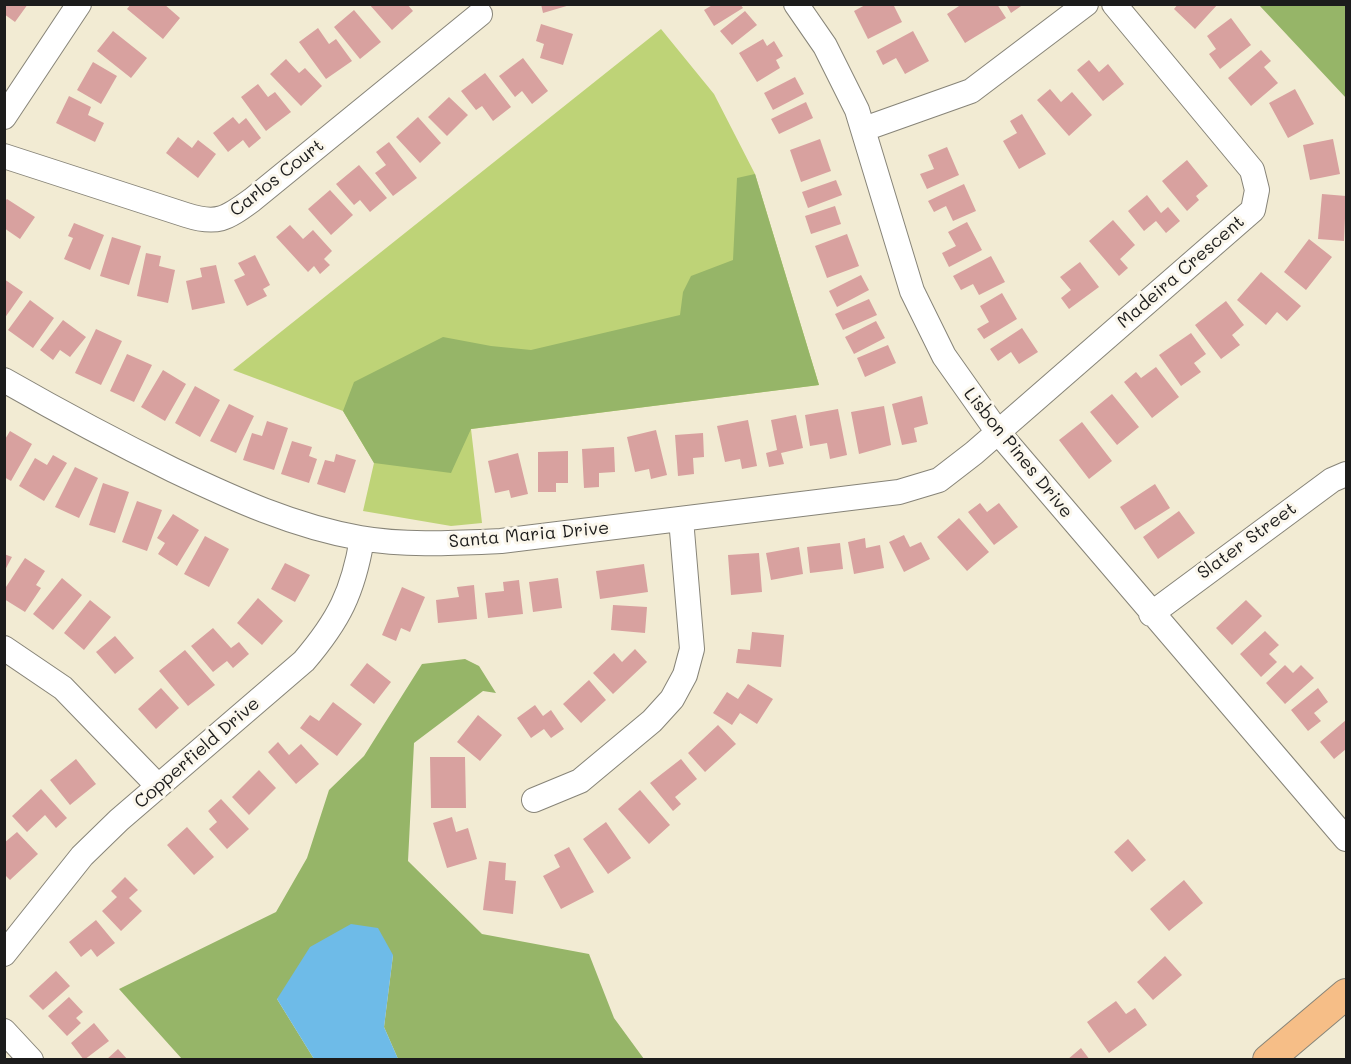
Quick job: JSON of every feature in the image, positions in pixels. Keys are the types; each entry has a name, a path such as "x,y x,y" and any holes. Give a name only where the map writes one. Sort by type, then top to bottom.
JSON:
{"main road":[{"path":"1268,1059 1347,994"}],"street":[{"path":"4,117 79,4"},
{"name":"Lisbon Pines Drive","path":"796,4 842,77 864,129 891,227 912,291 944,356 997,431 1151,614 1347,839"},
{"path":"864,129 971,91 1086,4"},
{"name":"Madeira Crescent","path":"997,431 1253,210 1257,190 1252,170 1114,4"},
{"name":"Carlos Court","path":"4,156 186,215 214,221 226,218 252,200 480,14"},
{"name":"Santa Maria Drive","path":"4,380 92,430 237,501 301,525 362,539 459,543 899,492 939,480 974,453 997,431"},
{"name":"Slater Street","path":"1151,614 1323,486 1347,474"},
{"path":"534,800 580,781 652,721 672,699 685,675 692,649 681,519"},
{"name":"Copperfield Drive","path":"4,954 82,856 304,661 329,632 347,599 362,539"},
{"path":"4,648 63,688 159,786"},
{"path":"4,1031 31,1059"}],"green space":[{"path":"1334,4 1346,6 1346,98 1259,5"},
{"path":"661,29 714,94 755,174 819,385 471,429 482,523 451,526 363,511 374,463 343,411 233,370"},
{"path":"755,174 819,385 471,429 451,473 374,463 343,411 354,382 443,337 491,346 531,350 680,315 683,292 691,276 733,260 737,178"},
{"path":"465,659 479,666 496,693 483,691 414,743 408,861 482,934 589,954 614,1018 644,1059 398,1059 384,1027 393,955 277,999 314,1059 182,1059 119,989 276,912 307,858 329,790 364,756 422,664"}],"water":[{"path":"351,924 378,928 393,955 384,1027 398,1059 314,1059 277,999 310,947"}],"building":[{"path":"4,4 28,4 15,22 4,14"},
{"path":"131,4 164,4 180,18 163,39 127,9"},
{"path":"369,4 407,4 413,11 392,30"},
{"path":"541,4 570,4 570,5 543,13"},
{"path":"714,4 740,4 743,8 714,26 704,10"},
{"path":"867,4 893,4 902,22 868,39 854,11"},
{"path":"962,4 997,4 1006,18 965,43 947,14"},
{"path":"1006,4 1024,4 1011,13"},
{"path":"1178,4 1218,4 1195,29 1174,9"},
{"path":"354,10 381,42 360,59 334,27"},
{"path":"745,11 757,25 732,45 720,31"},
{"path":"1231,18 1251,45 1220,69 1209,54 1216,49 1207,36"},
{"path":"541,24 573,34 563,65 540,58 544,44 536,41"},
{"path":"318,28 329,44 336,39 352,61 326,79 299,42"},
{"path":"113,31 147,58 131,78 97,51"},
{"path":"913,31 929,61 905,74 896,58 883,65 876,51"},
{"path":"763,39 767,46 774,41 783,56 776,60 780,68 757,82 739,53"},
{"path":"1261,50 1271,61 1264,67 1278,83 1251,106 1228,78"},
{"path":"523,58 548,91 532,104 522,91 515,97 499,76"},
{"path":"286,59 299,73 305,68 322,86 301,106 270,74"},
{"path":"1089,60 1099,72 1108,64 1124,84 1103,101 1077,70"},
{"path":"93,62 117,76 101,104 77,90"},
{"path":"485,73 511,107 493,121 482,106 476,110 461,91"},
{"path":"795,77 804,94 773,110 764,93"},
{"path":"258,84 268,97 275,92 291,112 266,131 241,97"},
{"path":"1050,89 1061,102 1072,92 1092,115 1069,136 1037,100"},
{"path":"1295,89 1314,124 1288,138 1269,103"},
{"path":"69,96 91,107 88,115 104,123 95,142 56,123"},
{"path":"449,97 468,115 447,136 428,117"},
{"path":"806,102 813,118 779,134 771,119"},
{"path":"1022,114 1046,154 1019,169 1003,141 1017,133 1010,121"},
{"path":"233,117 239,124 246,118 261,138 249,148 243,140 228,152 213,133"},
{"path":"418,117 441,143 420,163 396,137"},
{"path":"178,137 192,148 198,140 216,154 198,178 166,153"},
{"path":"820,139 831,171 801,182 790,150"},
{"path":"1333,139 1340,174 1310,180 1303,145"},
{"path":"389,142 417,178 393,196 375,173 386,165 376,152"},
{"path":"947,147 959,175 927,189 920,174 934,169 928,155"},
{"path":"1187,160 1208,186 1196,196 1199,200 1187,211 1162,181"},
{"path":"359,165 387,198 370,212 360,200 354,205 336,184"},
{"path":"836,180 842,195 808,208 802,192"},
{"path":"964,184 976,211 953,221 946,206 934,212 928,201"},
{"path":"330,190 353,215 331,235 308,209"},
{"path":"1322,194 1346,196 1344,241 1318,239"},
{"path":"1147,195 1161,213 1168,207 1180,221 1166,233 1156,221 1144,231 1128,211"},
{"path":"7,199 35,217 20,239 4,228 4,202"},
{"path":"835,206 841,224 811,234 805,216"},
{"path":"1113,220 1135,245 1120,259 1128,268 1119,276 1089,241"},
{"path":"967,222 982,250 949,267 942,253 956,246 948,232"},
{"path":"74,223 104,235 90,270 64,259 73,238 68,236"},
{"path":"290,225 303,239 313,230 332,251 324,259 330,265 320,274 314,266 308,272 276,237"},
{"path":"847,234 859,266 827,278 815,246"},
{"path":"112,237 141,246 129,285 100,276"},
{"path":"1309,239 1332,257 1306,290 1284,272"},
{"path":"146,253 161,256 159,266 175,270 168,303 137,296"},
{"path":"255,255 270,285 263,289 267,296 247,306 234,280 245,275 238,263"},
{"path":"991,256 1005,282 979,295 973,284 961,290 953,276"},
{"path":"1080,262 1099,287 1069,309 1061,298 1071,290 1060,277"},
{"path":"216,265 225,303 192,310 186,281 202,277 200,268"},
{"path":"1261,272 1301,306 1287,321 1277,312 1266,325 1237,300"},
{"path":"861,275 869,290 837,307 829,291"},
{"path":"4,279 23,292 4,319"},
{"path":"1002,293 1017,319 984,339 977,329 989,322 980,306"},
{"path":"869,299 877,315 843,330 835,314"},
{"path":"30,300 54,318 33,348 8,330"},
{"path":"1226,301 1244,325 1232,335 1240,345 1221,359 1195,325"},
{"path":"63,320 86,337 70,357 60,350 53,360 40,350"},
{"path":"876,321 885,338 854,354 845,337"},
{"path":"1022,328 1038,352 1019,364 1011,352 998,361 990,349"},
{"path":"96,329 122,341 101,385 75,373"},
{"path":"1191,333 1206,354 1194,363 1201,372 1181,386 1159,355"},
{"path":"888,345 896,363 865,377 857,358"},
{"path":"127,354 152,365 134,402 110,391"},
{"path":"1156,367 1179,397 1152,418 1124,382 1136,372 1141,378"},
{"path":"163,370 186,384 165,421 141,407"},
{"path":"195,386 220,400 200,437 175,423"},
{"path":"1112,394 1139,427 1117,445 1090,412"},
{"path":"922,396 928,424 914,428 917,442 902,445 892,404"},
{"path":"229,404 254,416 236,453 210,441"},
{"path":"884,406 891,445 859,454 851,412"},
{"path":"838,409 847,455 830,459 827,443 810,446 805,415"},
{"path":"796,415 803,448 781,453 784,464 769,467 766,453 777,450 771,420"},
{"path":"748,420 757,466 742,469 740,459 725,462 717,426"},
{"path":"267,421 288,428 274,470 243,460 252,433 262,436"},
{"path":"1082,422 1112,461 1089,479 1059,440"},
{"path":"656,430 667,475 651,479 649,469 635,472 627,437"},
{"path":"10,431 32,444 11,481 4,477 4,441"},
{"path":"703,433 704,457 693,458 694,474 678,476 675,435"},
{"path":"292,441 312,447 309,456 317,459 309,483 281,474"},
{"path":"614,447 615,472 599,473 599,487 584,488 582,449"},
{"path":"568,451 568,483 556,483 556,492 538,492 538,452"},
{"path":"518,453 528,494 511,498 509,490 495,493 488,461"},
{"path":"336,454 356,460 345,493 317,484 325,460 334,462"},
{"path":"53,455 67,463 44,501 19,486 35,458 47,465"},
{"path":"75,467 98,478 79,518 55,507"},
{"path":"103,483 129,492 115,533 89,525"},
{"path":"1155,484 1170,508 1135,530 1120,507"},
{"path":"137,501 162,510 147,551 122,542"},
{"path":"980,503 987,512 999,503 1018,527 994,545 968,512"},
{"path":"1179,511 1195,533 1158,559 1143,537"},
{"path":"173,514 199,530 177,566 158,554 165,543 157,538"},
{"path":"959,518 989,552 967,571 937,537"},
{"path":"904,535 910,547 921,542 930,559 904,572 889,542"},
{"path":"205,536 229,549 209,587 184,574"},
{"path":"865,538 866,548 880,545 884,568 854,574 848,542"},
{"path":"840,543 843,569 810,573 807,547"},
{"path":"799,547 803,574 771,580 766,553"},
{"path":"759,553 762,592 731,595 728,555"},
{"path":"4,554 12,557 4,572"},
{"path":"25,558 45,571 36,585 41,588 25,612 4,599 4,590"},
{"path":"285,563 310,575 295,602 271,589"},
{"path":"644,564 648,592 600,599 596,571"},
{"path":"62,578 82,595 53,630 33,614"},
{"path":"558,578 562,608 533,612 529,582"},
{"path":"519,580 523,614 488,618 485,593 504,591 503,582"},
{"path":"474,585 477,619 438,623 436,600 459,597 457,587"},
{"path":"402,587 425,597 410,632 401,628 396,641 382,635"},
{"path":"258,598 283,621 262,645 237,623"},
{"path":"90,600 111,617 84,650 64,633"},
{"path":"1246,600 1262,616 1232,645 1216,628"},
{"path":"613,605 647,607 645,633 611,630"},
{"path":"213,628 231,648 239,642 249,654 233,668 227,661 213,672 191,646"},
{"path":"1265,631 1279,645 1269,654 1277,662 1261,677 1240,654"},
{"path":"752,632 784,635 781,667 736,663 738,649 750,650"},
{"path":"115,636 134,658 115,674 96,652"},
{"path":"635,649 647,662 613,694 593,673 614,653 622,662"},
{"path":"185,650 215,685 188,706 159,671"},
{"path":"367,663 391,682 374,704 350,685"},
{"path":"1285,665 1293,673 1301,665 1314,678 1285,704 1266,683"},
{"path":"589,680 606,700 581,723 563,704"},
{"path":"748,684 773,699 757,724 740,713 732,725 713,713 727,692 738,699"},
{"path":"161,688 179,708 156,729 138,709"},
{"path":"1318,688 1328,702 1314,713 1321,721 1308,731 1291,710"},
{"path":"333,702 362,724 337,756 300,728 310,715 319,721"},
{"path":"535,705 543,716 551,710 564,729 551,738 544,729 531,738 517,718"},
{"path":"478,715 502,735 480,761 457,742"},
{"path":"1346,720 1346,749 1334,759 1320,742"},
{"path":"718,725 736,744 705,772 688,753"},
{"path":"278,742 289,755 301,744 319,764 296,784 268,752"},
{"path":"430,757 465,757 466,808 431,808"},
{"path":"76,759 96,784 70,805 50,780"},
{"path":"681,759 697,779 675,797 681,804 673,811 650,783"},
{"path":"259,770 276,788 249,815 232,797"},
{"path":"41,789 67,818 56,828 45,815 27,832 12,816"},
{"path":"640,790 670,825 649,844 618,809"},
{"path":"221,799 249,829 227,849 209,829 217,822 208,811"},
{"path":"452,817 456,832 468,828 477,859 447,868 433,823"},
{"path":"606,822 631,858 608,874 583,839"},
{"path":"187,827 214,857 194,875 167,845"},
{"path":"17,832 38,854 10,880 4,874 4,843"},
{"path":"1128,839 1146,860 1132,872 1114,852"},
{"path":"569,847 594,892 561,909 543,876 560,867 554,855"},
{"path":"489,861 506,863 505,880 516,881 513,914 483,910"},
{"path":"125,877 138,890 129,898 142,911 121,931 102,911 117,897 111,891"},
{"path":"1184,880 1203,903 1169,931 1150,909"},
{"path":"96,920 115,943 97,957 91,949 81,957 69,942"},
{"path":"1165,956 1182,975 1153,1000 1137,982"},
{"path":"56,971 70,986 43,1010 29,996"},
{"path":"69,997 83,1012 76,1018 81,1023 67,1036 48,1016"},
{"path":"1116,1001 1126,1014 1135,1008 1147,1025 1109,1053 1087,1022"},
{"path":"94,1023 109,1041 84,1060 71,1043"},
{"path":"1081,1048 1090,1060 1067,1060"},
{"path":"118,1049 128,1060 106,1060"}]}
